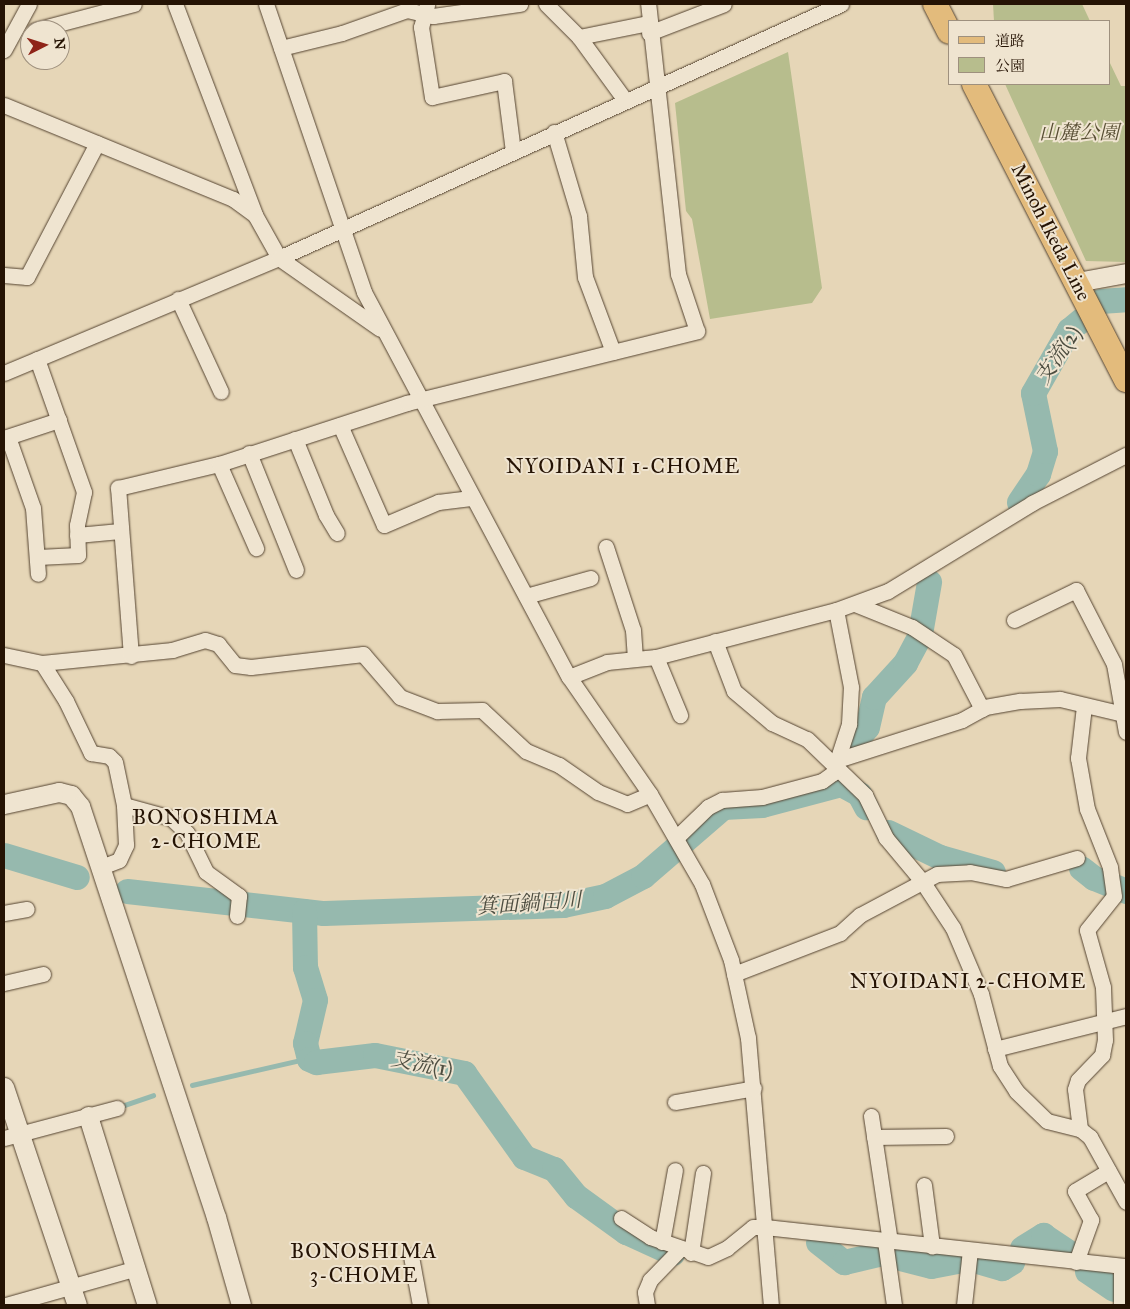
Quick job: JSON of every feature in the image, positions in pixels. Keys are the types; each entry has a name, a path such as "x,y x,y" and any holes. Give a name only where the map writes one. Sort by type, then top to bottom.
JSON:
{"main road":[{"path":"935,4 948,30"},
{"name":"Minoh Ikeda Line","path":"975,85 1126,380"}],"street":[{"path":"4,50 14,36 29,4"},
{"path":"70,21 134,4"},
{"path":"175,4 255,215 278,258 385,333"},
{"path":"266,4 341,231 364,292 569,677 650,794 702,884 734,974 754,1088 772,1305"},
{"path":"281,48 342,33 407,10 520,4"},
{"path":"546,4 580,37 625,100"},
{"path":"131,656 118,488 219,464 340,425 421,402 697,331 678,274 657,85 648,28 648,4"},
{"path":"580,37 648,28 724,4"},
{"path":"4,372 341,231 657,85 805,10 842,4"},
{"path":"427,9 421,27 432,97 504,81 513,151"},
{"path":"14,36 20,34"},
{"path":"4,105 233,199 255,215"},
{"path":"554,132 579,216 584,277 613,352"},
{"path":"4,276 27,277 97,142"},
{"path":"1077,282 1126,273"},
{"path":"178,299 221,392"},
{"path":"37,359 84,492 77,535 78,555 38,557"},
{"path":"38,574 33,508 6,437 59,420"},
{"path":"340,425 384,525 438,502 473,498"},
{"path":"295,439 326,515 338,534"},
{"path":"249,453 296,570"},
{"path":"569,677 607,662 656,657 856,604 902,584 1032,503 1126,455"},
{"path":"219,464 256,548"},
{"path":"77,535 120,531"},
{"path":"606,547 633,630 635,659"},
{"path":"526,596 591,578"},
{"path":"1014,620 1076,590 1114,664 1126,732"},
{"path":"856,604 912,627 954,655 982,708"},
{"path":"680,843 708,807 722,800 762,797 807,786 828,778 838,764 849,724 851,687 836,610"},
{"path":"4,656 42,663 131,656 172,650 204,640 218,644 235,665 251,667 363,654 400,697 437,711 482,710 526,751 559,765 598,792 627,804 650,794"},
{"path":"715,641 734,691 772,723 807,739 838,764 865,795 886,838 922,881 965,955 981,994 995,1049 1016,1091 1035,1113 1047,1121 1080,1129 1094,1142 1126,1202"},
{"path":"656,657 680,716"},
{"path":"42,663 66,700 91,753 108,756 115,762 124,805 126,845 119,860 101,867"},
{"path":"838,764 962,720 982,708 1060,699 1123,714"},
{"path":"1080,1129 1075,1089 1078,1080 1102,1055 1103,987 1087,930 1110,906 1113,884 1087,810 1078,758 1084,706"},
{"path":"4,804 59,792 71,795 85,818 216,1217 241,1305"},
{"path":"124,805 172,818 187,832 206,872 237,909"},
{"path":"734,974 840,933 860,915 937,874 970,872 1006,879 1019,878 1077,858"},
{"path":"4,913 27,909"},
{"path":"4,982 43,974"},
{"path":"995,1049 1126,1016"},
{"path":"4,1087 22,1133 77,1305"},
{"path":"675,1102 754,1088"},
{"path":"4,1138 117,1108"},
{"path":"88,1116 147,1305"},
{"path":"871,1116 888,1241 894,1305"},
{"path":"874,1137 946,1136"},
{"path":"662,1242 675,1170"},
{"path":"1076,1262 1091,1220 1075,1191 1108,1171"},
{"path":"647,1305 645,1292 650,1280 686,1251 703,1173"},
{"path":"924,1186 932,1246"},
{"path":"621,1218 662,1242 686,1251 713,1256 753,1227 765,1227 1124,1266 1121,1305"},
{"path":"964,1305 970,1250"},
{"path":"411,1256 420,1305"},
{"path":"6,1305 137,1268"}],"green space":[{"path":"993,4 1082,4 1090,20 994,20"},
{"path":"788,52 822,288 812,303 710,319 692,219 686,211 675,103"},
{"name":"山麓公園","path":"1110,63 1121,86 1126,86 1126,262 1086,261 1005,85 1110,85"}],"waterway":[{"name":"支流(2)","path":"1100,301 1126,299"},
{"name":"支流(2)","path":"1019,502 1038,474 1045,451 1033,393 1069,330 1081,320"},
{"name":"支流(2)","path":"921,628 929,582"},
{"name":"支流(2)","path":"847,750 867,727 874,697 905,663 919,637"},
{"name":"箕面鍋田川","path":"127,891 324,913 563,905 605,896 643,876 723,807 762,805 841,784 859,794 866,807"},
{"name":"箕面鍋田川","path":"888,832 940,857 993,872"},
{"name":"箕面鍋田川","path":"4,855 77,877"},
{"name":"箕面鍋田川","path":"1081,868 1094,878 1126,891"},
{"name":"支流(1)","path":"304,911 305,967 315,1000 305,1043 309,1059 316,1062 375,1055 464,1073 524,1157 554,1169 576,1196 626,1232 672,1253"},
{"path":"192,1085 296,1061"},
{"path":"119,1107 153,1095"},
{"name":"支流(1)","path":"1022,1248 1043,1235 1067,1251"},
{"name":"支流(1)","path":"818,1242 844,1262 880,1254"},
{"name":"支流(1)","path":"892,1256 931,1266 962,1260"},
{"name":"支流(1)","path":"977,1261 1002,1268 1012,1262"},
{"name":"支流(1)","path":"1087,1271 1114,1289"}],"district":[{"name":"NYOIDANI 1-CHOME","path":"623,466"},
{"name":"BONOSHIMA 2-CHOME","path":"206,829"},
{"name":"NYOIDANI 2-CHOME","path":"968,981"},
{"name":"BONOSHIMA 3-CHOME","path":"364,1263"}]}
